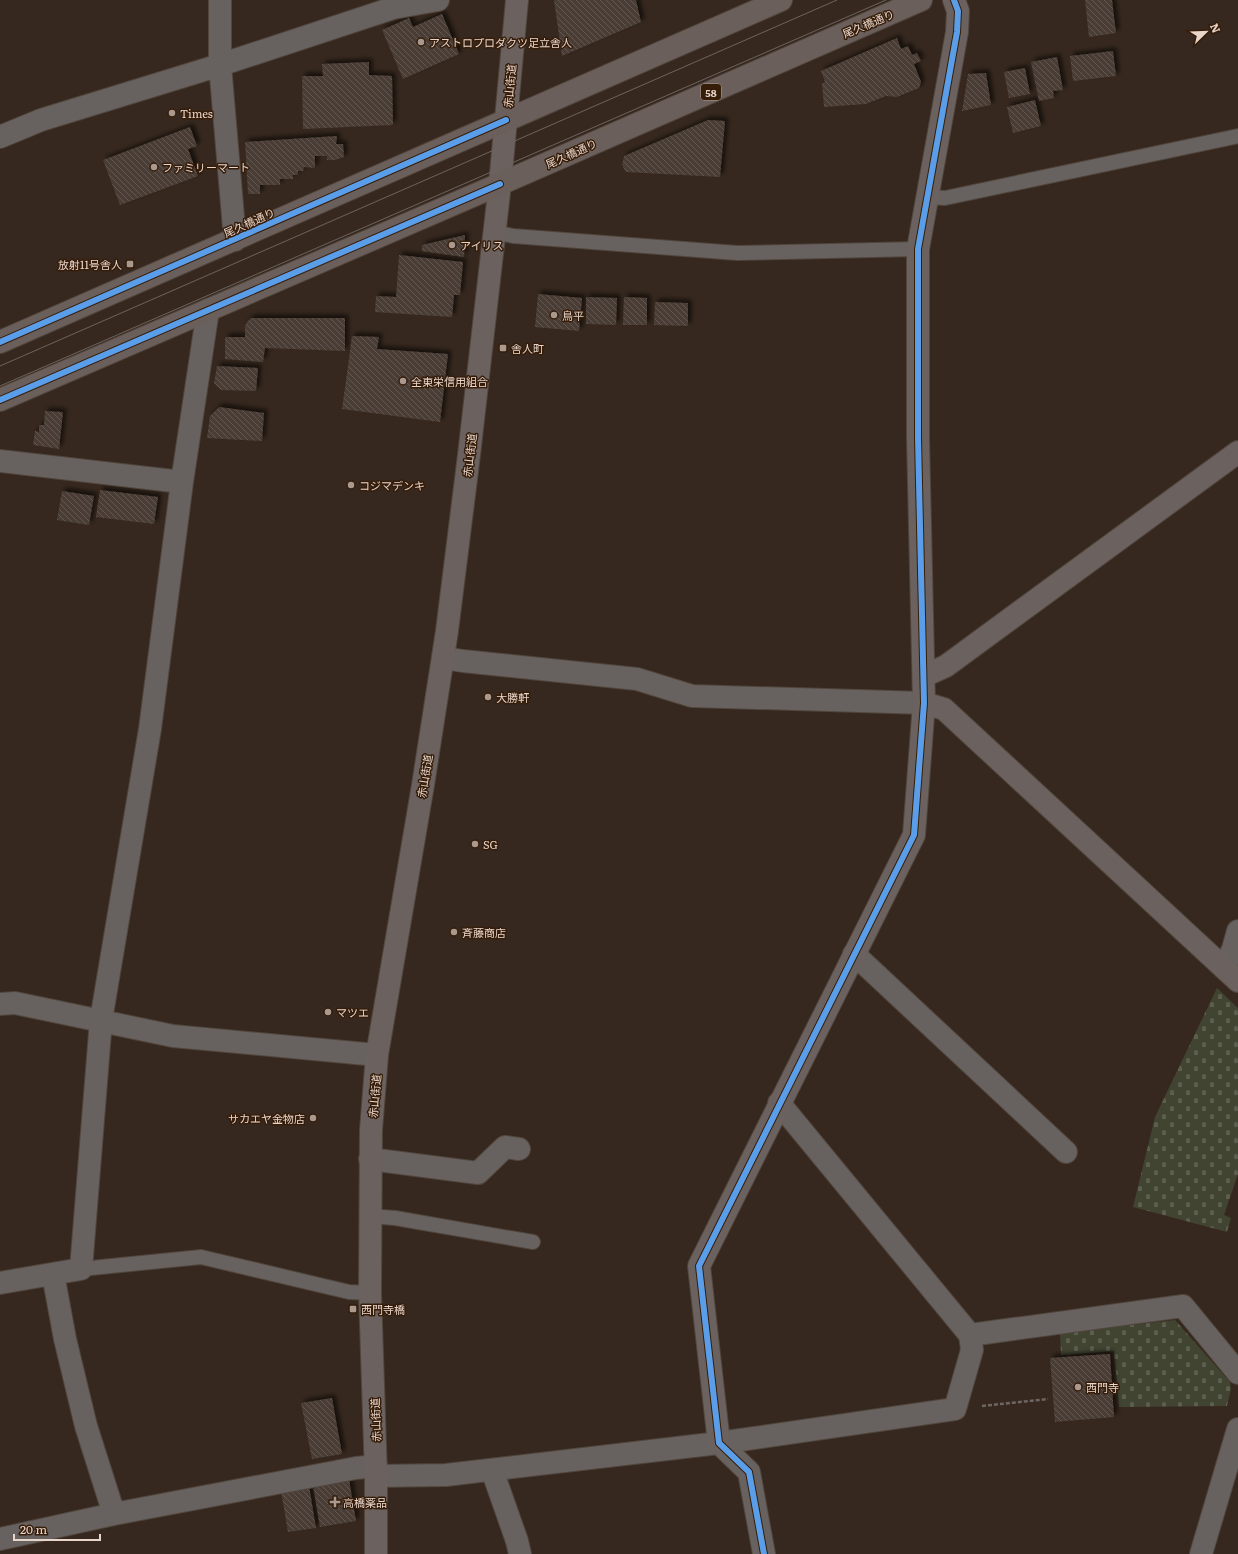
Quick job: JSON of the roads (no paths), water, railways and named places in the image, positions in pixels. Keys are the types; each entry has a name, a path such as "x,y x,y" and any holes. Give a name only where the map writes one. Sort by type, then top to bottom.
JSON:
{"main road":[{"name":"尾久橋通り","path":"0,342 235,240 634,63 781,0"},
{"name":"尾久橋通り","path":"0,400 921,0"}],"street":[{"path":"220,0 220,65 235,240"},
{"path":"0,137 41,120 220,65 393,8 438,0"},
{"name":"赤山街道","path":"376,1554 376,1471 370,1293 370,1130 377,1055 443,658 469,455 495,232 517,0"},
{"path":"764,1554 749,1472 719,1443 699,1266 914,835 924,703 918,438 918,249 957,32 958,11 954,0"},
{"path":"0,1283 82,1269 101,1020 150,728 182,482 208,310"},
{"path":"924,676 946,666 1238,452"},
{"path":"0,462 182,482"},
{"path":"443,658 637,680 692,696 924,703 944,709 1231,974"},
{"path":"1231,974 1233,949 1238,931"},
{"path":"854,954 1066,1152"},
{"path":"0,1004 15,1003 173,1036 377,1055"},
{"path":"0,1539 114,1514 356,1468 376,1471 446,1476 719,1443 956,1409 972,1350 970,1335 779,1103"},
{"path":"370,1159 478,1173 505,1147 519,1149"},
{"path":"53,1274 65,1338 86,1426 114,1514"},
{"path":"970,1335 1183,1306 1238,1373"},
{"path":"1201,1554 1238,1429"},
{"path":"492,1470 517,1541 520,1554"}],"lane":[{"path":"927,197 945,198 1238,136"},
{"path":"495,232 513,236 737,253 918,249"},
{"path":"370,1216 395,1218 533,1242"},
{"path":"82,1269 201,1257 349,1292 370,1293"}],"tram line":[{"path":"0,366 837,0"},
{"path":"0,386 886,0"}],"place":[{"name":"アストロプロダクツ足立舎人","path":"421,42"},
{"name":"Times","path":"172,113"},
{"name":"ファミリーマート","path":"154,167"},
{"name":"アイリス","path":"452,245"},
{"name":"放射11号舎人","path":"130,264"},
{"name":"鳥平","path":"554,315"},
{"name":"舎人町","path":"503,348"},
{"name":"全東栄信用組合","path":"403,381"},
{"name":"コジマデンキ","path":"351,485"},
{"name":"大勝軒","path":"488,697"},
{"name":"SG","path":"475,844"},
{"name":"斉藤商店","path":"454,932"},
{"name":"マツエ","path":"328,1012"},
{"name":"サカエヤ金物店","path":"313,1118"},
{"name":"西門寺橋","path":"353,1309"},
{"name":"西門寺","path":"1078,1387"},
{"name":"高橋薬品","path":"335,1502"}]}
